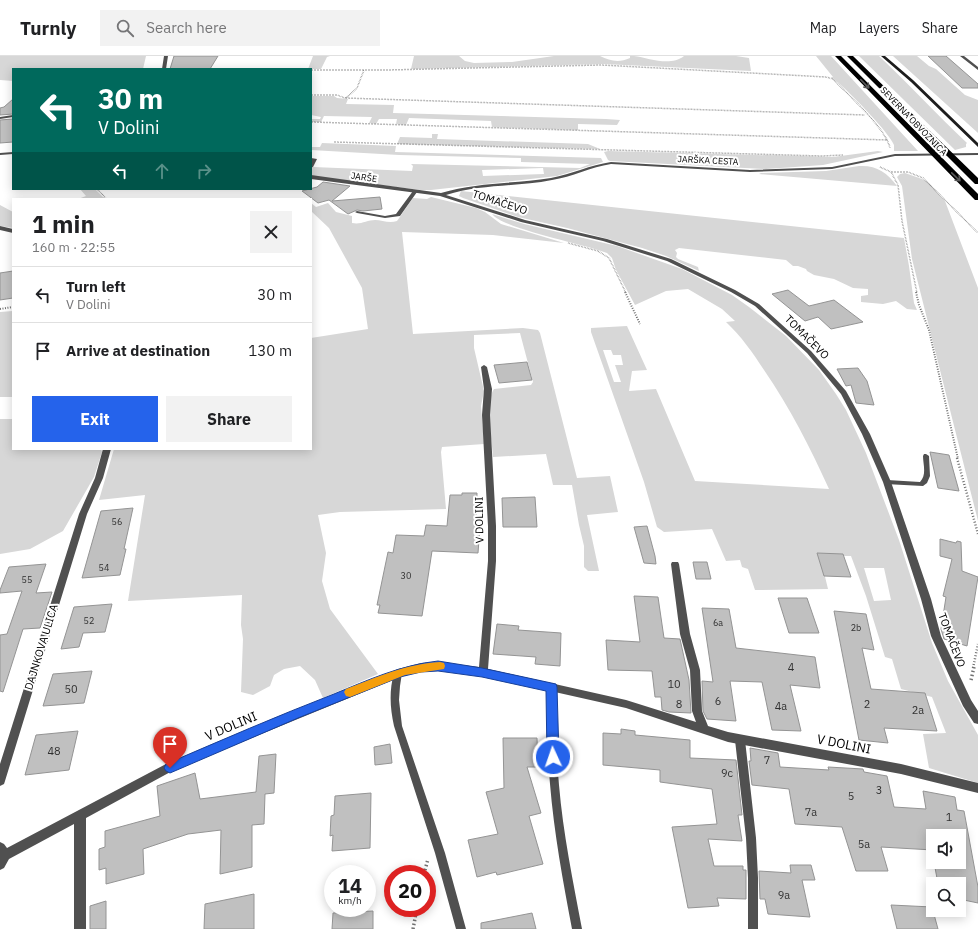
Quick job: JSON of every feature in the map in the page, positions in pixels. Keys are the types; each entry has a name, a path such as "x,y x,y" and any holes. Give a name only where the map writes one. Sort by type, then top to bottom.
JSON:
{"highway":[{"name":"SEVERNA OBVOZNICA","path":"838,56 978,198"},
{"name":"SEVERNA OBVOZNICA","path":"850,56 978,182"}],"street":[{"path":"164,68 166,56"},
{"path":"883,56 912,81 978,146"},
{"path":"0,154 12,153"},
{"name":"JARŠKA CESTA","path":"440,195 459,189 554,178 606,164 636,164 750,171 787,170 832,168 890,156 976,154"},
{"name":"JARŠE","path":"312,177 414,192"},
{"name":"TOMAČEVO","path":"414,192 440,195 517,219 645,251 669,260 709,278 757,305 809,352 844,393 866,434 887,482 926,599 936,636 967,702 978,720"},
{"path":"0,228 12,231"},
{"name":"V DOLINI","path":"482,672 492,561 492,526 486,415 488,389 484,367"},
{"name":"DAJNKOVA ULICA","path":"0,781 83,514 99,478 107,450"},
{"path":"675,564 686,634 695,670 697,711 704,730"},
{"name":"V DOLINI","path":"2,856 170,768 294,715 398,673 421,667 438,666 482,672 552,687 626,704 704,730 740,740 901,770 978,788"},
{"path":"80,814 80,929"}],"lane":[{"path":"962,56 978,69"},
{"path":"0,118 12,116"},
{"path":"357,212 385,217 398,215 414,192"},
{"path":"887,482 921,484 925,482 928,479 926,456"},
{"path":"398,673 394,685 394,707 398,726 440,852 461,929"},
{"path":"552,687 552,743 556,799 577,929"},
{"path":"740,740 751,838 753,929"}],"path":[{"path":"312,70 601,66 680,68 826,76 833,79 881,130 888,140 890,152"},
{"path":"345,98 357,88 364,70"},
{"path":"312,95 337,95 345,98 867,115"},
{"path":"312,122 888,140"},
{"path":"334,142 394,145 822,156 849,154"},
{"path":"978,233 923,178 917,174 909,172 891,172 898,185 902,221 918,305 929,330 963,483 978,534"},
{"path":"98,190 105,196"},
{"path":"563,241 598,251 609,258 640,324"},
{"path":"0,309 12,307"},
{"path":"967,702 978,644"},
{"path":"413,929 415,917"}],"shaded area":[{"path":"0,56 146,56 143,68 12,68 12,81 0,80"},
{"path":"313,56 330,56 327,57 321,69 308,68"},
{"path":"414,56 459,56 465,61 474,63 512,62 554,56 600,56 618,61 626,60 630,58 630,56 634,56 653,60 672,61 684,56 736,56 749,58 751,71 603,64 411,69"},
{"path":"816,56 831,56 918,151 894,151 894,145 891,139 855,98 831,77 833,77"},
{"path":"859,56 879,56 967,143 966,147 955,150"},
{"path":"893,56 917,56 929,66 936,69 965,95 978,100 978,133"},
{"path":"312,96 334,96 337,98 348,99 346,104 394,105 393,113 620,120 617,125 578,124 578,130 492,127 491,121 409,118 406,125 396,124 397,119 379,119 376,124 369,123 372,117 324,116 321,122 312,122 312,119 320,119 321,117 312,115"},
{"path":"432,134 438,134 437,139 588,144 600,149 397,144 400,137 432,138"},
{"path":"322,143 396,146 395,152 601,158 603,162 557,176 420,190 312,176 312,168 313,167 412,171 413,166 411,164 580,168 590,164 521,162 521,158 399,155 312,150 312,147 320,147","holes":["543,168 544,174 483,176 482,170"]},
{"path":"878,151 883,152 823,165 766,169 610,161 604,152 833,157"},
{"path":"859,166 881,170 897,186 759,174 826,171"},
{"path":"905,173 929,183 945,201 978,288 978,521 912,259 902,186 897,177 900,174"},
{"path":"81,190 96,190 103,197 107,198 81,198 86,196"},
{"path":"461,191 904,238 914,303 917,310 907,309 896,301 883,304 861,302 861,296 868,295 868,289 853,288 834,279 814,275 806,269 793,266 786,260 679,248 675,250 677,253 676,257 678,259 698,267 699,271 666,256 642,248 567,228 518,217 463,198 459,196"},
{"path":"431,197 476,208 485,212 501,224 564,243 493,235 402,232 413,334 523,328 538,330 540,333 577,478 610,476 618,512 587,515 599,571 588,571 584,567 584,546 572,485 553,485 546,454 493,457 489,422 489,403 494,389 531,385 533,382 520,333 474,335 474,348 484,391 481,406 484,444 442,447 441,452 446,509 340,512 318,515 326,553 322,581 330,609 378,674 323,698 315,680 300,666 284,669 274,675 270,686 253,695 241,692 243,639 241,625 242,595 128,601 145,495 99,500 114,450 312,450 312,338 368,329 362,288 329,228 312,212 312,204 316,207 328,203 336,212 352,216 352,223 375,220 391,222 397,221 413,198 427,199"},
{"path":"0,205 12,211 12,228 0,226"},
{"path":"492,214 524,224 617,246 682,269 732,295 749,307 786,336 819,370 846,410 866,453 899,540 932,643 948,681 978,735 978,783 929,768 923,734 946,733 932,697 901,689 892,659 885,657 866,596 851,556 820,556 828,589 755,590 748,569 742,567 740,560 726,561 712,529 664,532 657,527 644,482 591,332 591,328 627,326 647,370 632,371 629,391 656,389 695,481 829,489 791,413 751,351 726,322 735,321 722,309 688,289 666,291 635,305 616,270 612,258 607,253 527,231 499,220","holes":["603,350 611,350 613,355 621,355 623,365 615,365 621,382 614,382","864,568 884,568 891,600 874,601"]},
{"path":"12,311 12,397 0,397 0,312"},
{"path":"0,419 12,419 12,450 101,450 94,477 63,531 30,549 0,554"}],"building":[{"path":"174,56 218,56 211,68 170,68"},
{"path":"928,56 946,56 978,84 978,88 962,88"},
{"path":"12,100 12,114 0,115 0,108 4,107"},
{"path":"12,119 12,142 0,143 0,120"},
{"path":"323,182 350,186 332,201 380,197 382,209 363,211 357,210 348,214 329,200 318,203 302,191 312,190 312,188 317,187"},
{"path":"12,271 12,298 0,300 0,273"},
{"path":"788,290 809,306 834,300 863,322 831,329 818,317 805,321 772,294"},
{"path":"527,362 532,380 499,383 494,365"},
{"path":"858,368 867,381 874,405 856,403 851,385 846,386 837,369"},
{"path":"930,452 949,455 959,491 938,488"},
{"path":"462,493 477,493 476,525 480,526 478,553 432,551 422,616 378,613 380,605 377,605 388,552 393,553 396,535 424,536 426,525 447,526 450,495 462,495"},
{"path":"535,497 537,527 503,527 502,498"},
{"path":"133,508 120,575 82,578 101,511"},
{"path":"647,526 656,564 644,563 634,527"},
{"path":"940,539 956,543 957,541 961,542 962,571 978,577 967,646 944,639 941,629 946,597 943,596 952,559 940,556"},
{"path":"817,553 843,554 851,577 824,576"},
{"path":"693,562 707,562 711,579 696,579"},
{"path":"46,564 36,593 52,592 40,628 23,629 3,692 0,691 0,635 7,634 22,591 0,593 0,590 9,567"},
{"path":"634,596 658,597 664,638 680,639 689,680 691,713 669,712 662,710 661,697 655,697 652,671 608,670 606,640 640,642"},
{"path":"778,598 807,598 819,633 789,633"},
{"path":"112,604 105,632 83,633 79,647 61,649 74,607"},
{"path":"702,608 729,609 736,648 815,657 820,688 790,685 801,731 772,730 762,682 730,681 736,721 707,719 703,711 702,681 713,682"},
{"path":"834,611 866,614 874,650 862,648 871,689 925,693 937,731 884,728 888,743 859,740"},
{"path":"497,624 519,626 518,630 561,633 560,666 535,664 536,657 493,654"},
{"path":"92,671 84,703 43,706 53,674"},
{"path":"621,729 635,731 635,735 690,740 690,758 736,760 742,815 738,815 742,841 708,839 714,866 743,866 743,870 746,870 746,899 717,898 719,906 688,908 672,827 717,824 712,789 660,782 660,770 603,765 603,733 621,734"},
{"path":"78,731 69,770 25,775 36,735"},
{"path":"503,738 537,738 538,767 527,767 541,813 529,816 543,864 497,875 496,872 477,877 468,840 498,834 486,792 504,788"},
{"path":"390,744 392,763 375,765 374,747"},
{"path":"750,748 778,753 780,767 829,770 828,767 863,769 864,772 887,776 894,807 926,809 923,791 955,797 957,810 964,811 978,887 978,903 966,900 966,877 937,877 935,869 966,869 966,829 926,829 926,850 881,847 888,871 856,871 842,827 795,824 789,789 752,785 749,761 751,761"},
{"path":"276,754 274,793 265,794 264,824 252,825 252,867 220,874 221,830 188,834 143,849 144,874 106,884 106,868 99,870 99,849 105,847 105,831 160,816 157,786 195,773 200,799 256,792 259,756"},
{"path":"371,793 370,848 332,851 333,835 330,836 331,816 334,815 335,796"},
{"path":"790,865 811,865 815,880 802,880 810,917 768,914 765,899 760,899 759,871 791,873"},
{"path":"254,894 254,929 204,929 205,904"},
{"path":"106,901 106,929 90,929 90,906"},
{"path":"891,905 926,907 926,917 935,917 938,929 897,929"},
{"path":"532,913 536,929 481,929 481,923"},
{"path":"333,917 373,917 373,929 332,929"}],"slow traffic":[{"path":"350,692 404,671 421,667 440,666"}],"route":[{"path":"170,768 294,715 398,673 421,667 438,666 482,672 552,687 553,757"}]}
